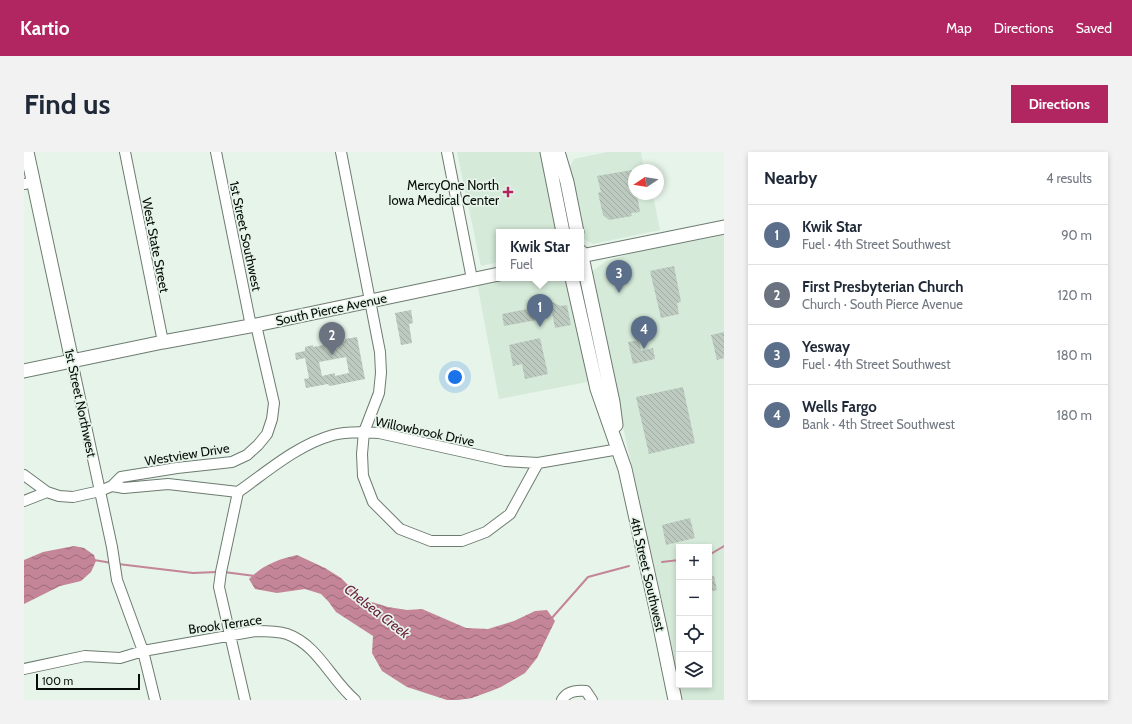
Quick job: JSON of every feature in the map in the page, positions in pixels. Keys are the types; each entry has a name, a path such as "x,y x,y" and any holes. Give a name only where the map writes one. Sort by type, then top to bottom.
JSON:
{"main road":[{"name":"1st Street Northwest","path":"28,152 29,183 72,361"},
{"path":"548,152 562,229"},
{"path":"559,152 576,229"},
{"path":"584,254 724,227"},
{"name":"4th Street Southwest","path":"584,269 613,402 619,449"},
{"name":"South Pierce Avenue","path":"24,371 163,342 254,326 496,275"},
{"name":"4th Street Southwest","path":"573,281 597,389 625,469 675,700"}],"street":[{"name":"West State Street","path":"125,152 163,342"},
{"name":"1st Street Southwest","path":"216,152 254,326"},
{"path":"341,152 380,352 381,373 379,393 364,432 362,454 363,476 373,502 400,529 431,541 462,540 486,532 510,514 538,463"},
{"path":"447,152 472,279"},
{"name":"Westview Drive","path":"47,492 59,496 73,497 100,491 112,486 121,477 176,468 232,462 247,454 258,445 267,434 272,419 274,403 254,326"},
{"name":"1st Street Northwest","path":"72,361 112,547 117,580 144,651 155,700"},
{"name":"Willowbrook Drive","path":"238,492 309,443 334,434 364,432 379,433 505,461 538,463 619,449"},
{"path":"24,475 47,492"},
{"path":"112,486 124,488 168,484 238,492 220,572 219,587 245,700"},
{"path":"24,502 47,492"},
{"name":"Brook Terrace","path":"24,669 85,656 120,658 144,651 256,631 271,631 286,634 299,640 313,652 355,700"},
{"path":"562,700 568,692 577,690 586,691 592,700"}],"shaded area":[{"name":"MercyOne North Iowa Medical Center","path":"457,152 542,152 558,229 496,229 496,263 481,266"},
{"path":"607,152 641,152 643,164 628,164 628,200 654,200 660,230 593,244 584,239 584,229 580,229 570,166 574,159"},
{"path":"724,231 724,700 681,700 679,688 712,688 712,544 676,544 676,674 663,606 589,274 606,261 669,242"},
{"path":"496,271 496,281 569,281 592,381 499,399 475,272"}],"water":[{"path":"74,546 84,548 94,555 96,561 91,572 81,581 60,586 24,604 24,560 43,552"},
{"path":"297,555 325,568 341,578 362,599 388,607 407,610 422,609 466,628 488,629 514,621 535,611 547,610 555,621 537,658 525,673 501,687 472,698 447,700 407,687 382,671 372,653 373,636 336,612 321,594 305,589 277,593 255,589 249,579 254,574 272,563"}],"building":[{"path":"628,171 628,200 638,200 640,212 631,213 632,216 609,220 603,215 598,193 601,192 597,176"},
{"path":"674,266 681,302 677,303 679,314 661,318 650,271"},
{"path":"550,301 561,306 567,305 571,325 555,328"},
{"path":"539,307 542,319 504,326 502,314"},
{"path":"411,310 413,323 409,324 412,343 401,345 395,313"},
{"path":"724,332 724,358 717,360 711,335"},
{"path":"357,337 365,379 330,386 328,384 306,388 304,379 309,378 305,358 296,360 295,353 305,351 305,347 345,341 345,339","holes":["346,357 349,373 335,376 335,373 322,376 319,362"]},
{"path":"540,338 548,374 525,379 522,364 513,366 509,345"},
{"path":"639,340 641,351 653,348 655,359 633,364 628,342"},
{"path":"683,387 695,443 649,454 636,397"},
{"path":"690,518 695,538 666,545 662,525"},
{"path":"712,576 714,576 717,590 712,591 712,580"}],"waterway":[{"name":"Chelsea Creek","path":"712,553 724,546"},
{"name":"Chelsea Creek","path":"94,560 112,563"},
{"name":"Chelsea Creek","path":"662,562 676,560"},
{"name":"Chelsea Creek","path":"118,564 193,573 217,572"},
{"name":"Chelsea Creek","path":"551,619 588,577 629,566"},
{"name":"Chelsea Creek","path":"224,572 255,576"}],"place":[{"name":"MercyOne North Iowa Medical Center","path":"508,192"},
{"name":"Yesway","path":"619,293"},
{"name":"Kwik Star","path":"540,327"},
{"name":"Wells Fargo","path":"644,349"},
{"name":"First Presbyterian Church","path":"332,355"}]}
